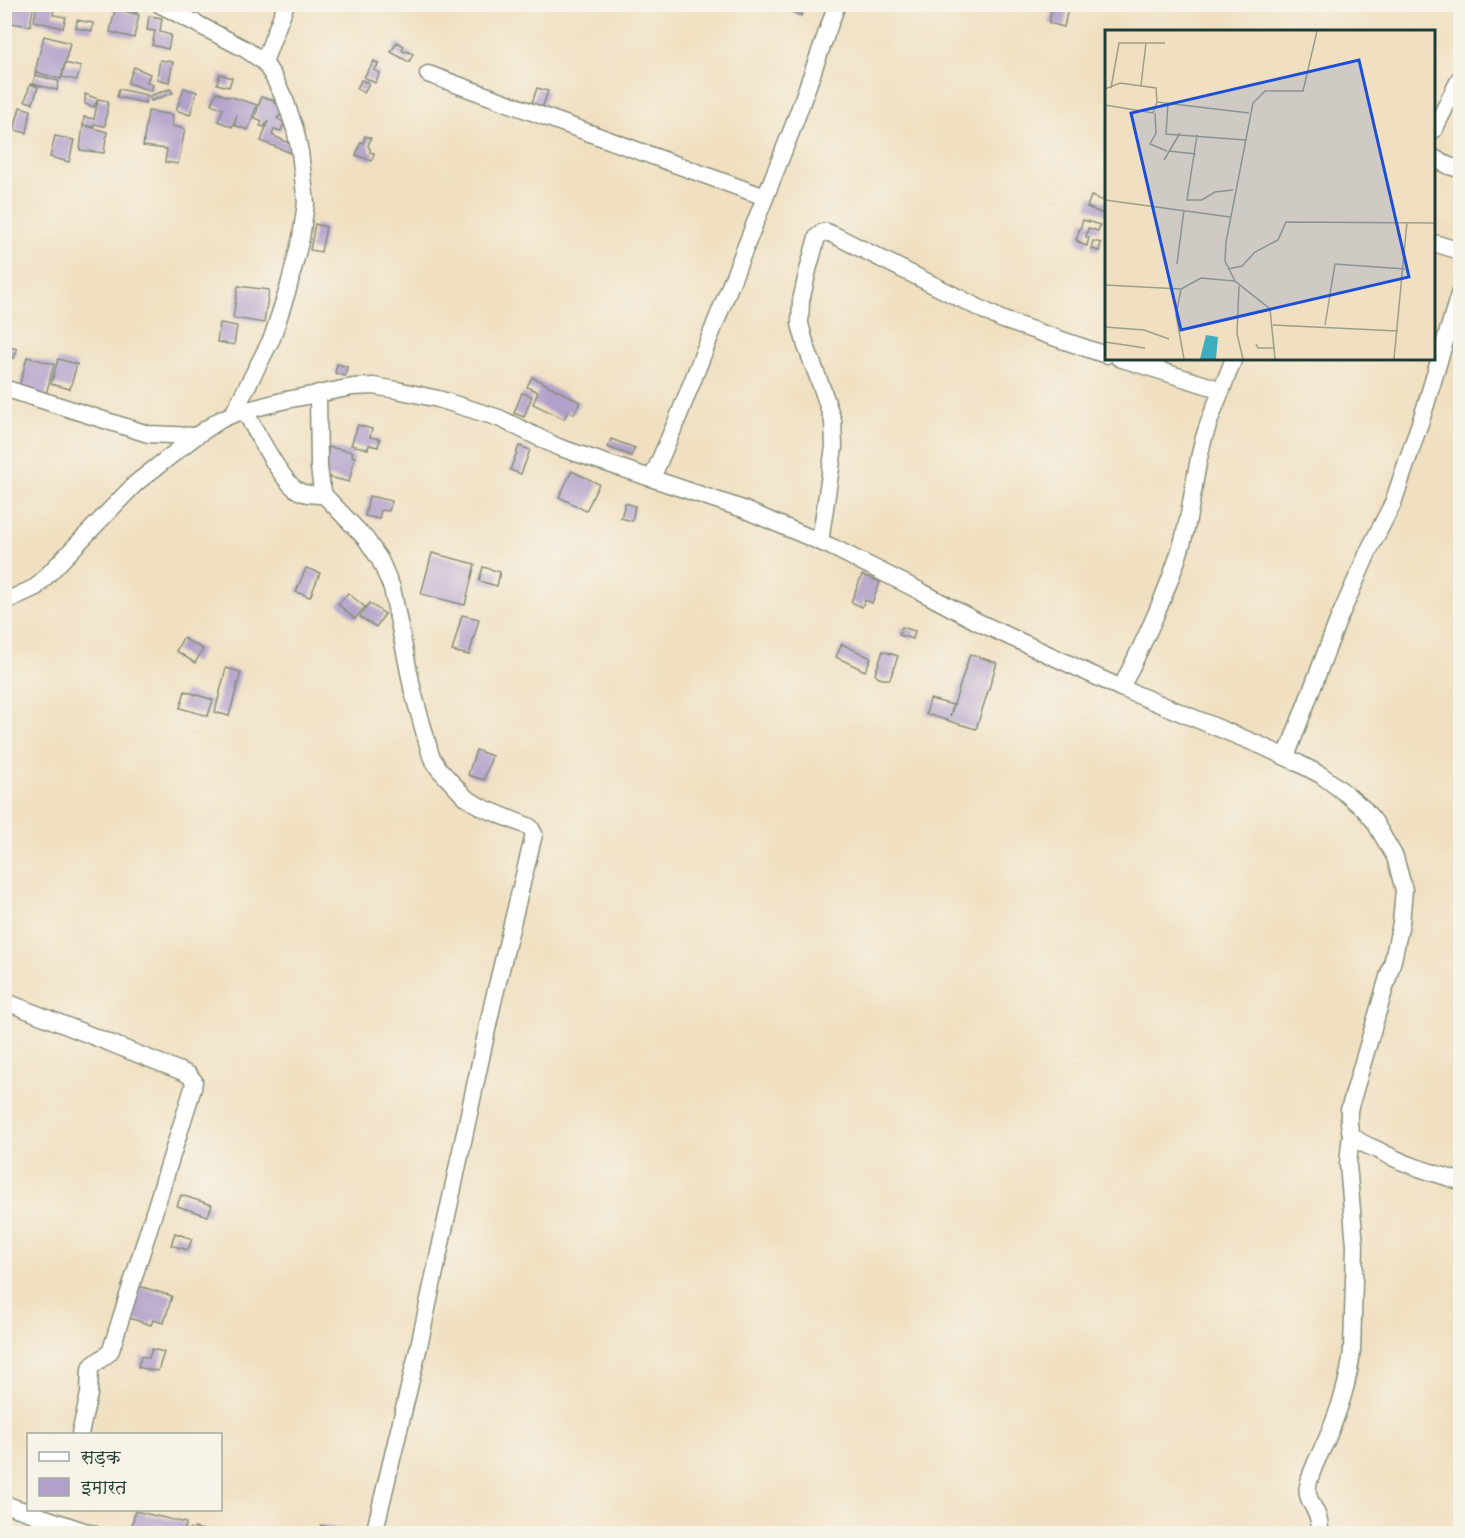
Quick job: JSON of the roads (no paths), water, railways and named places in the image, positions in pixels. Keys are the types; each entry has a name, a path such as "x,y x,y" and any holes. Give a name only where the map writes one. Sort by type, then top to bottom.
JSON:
{"street":[{"path":"159,4 245,49 264,62 285,100 300,152 306,203 301,238 272,338 239,413"},
{"path":"264,62 286,4"},
{"path":"652,478 793,127 837,4"},
{"path":"428,74 765,197"},
{"path":"1435,128 1461,78"},
{"path":"1435,159 1461,169"},
{"path":"820,542 834,447 833,421 800,324 801,301 808,270 818,237 823,232 827,231 1003,320 1105,351"},
{"path":"1435,243 1461,251"},
{"path":"1286,757 1337,623 1370,548 1393,503 1461,291"},
{"path":"1133,360 1222,390"},
{"path":"1121,688 1165,592 1182,546 1204,438 1233,360"},
{"path":"4,602 36,587 136,483 220,420 318,393 373,386 438,399 499,418 558,447 743,509 820,542 978,622 1121,688 1286,757 1321,775 1364,809 1374,821 1395,857 1404,890 1401,923 1393,960 1349,1110 1351,1133 1348,1164 1355,1256 1351,1366 1345,1394 1311,1475 1307,1490 1319,1516 1320,1533"},
{"path":"4,388 148,434 196,436"},
{"path":"318,393 319,467 324,495 366,538 380,560 392,588 413,692 431,756 439,769 465,797 481,807 530,827 534,834 493,1002 419,1346 374,1533"},
{"path":"239,413 290,485 304,494 324,495"},
{"path":"4,1001 183,1072 192,1078 194,1083 111,1350 90,1369 88,1394 80,1433"},
{"path":"1351,1133 1363,1143 1395,1160 1461,1181"},
{"path":"4,1504 27,1509"},
{"path":"38,1511 62,1516 93,1533"}]}
